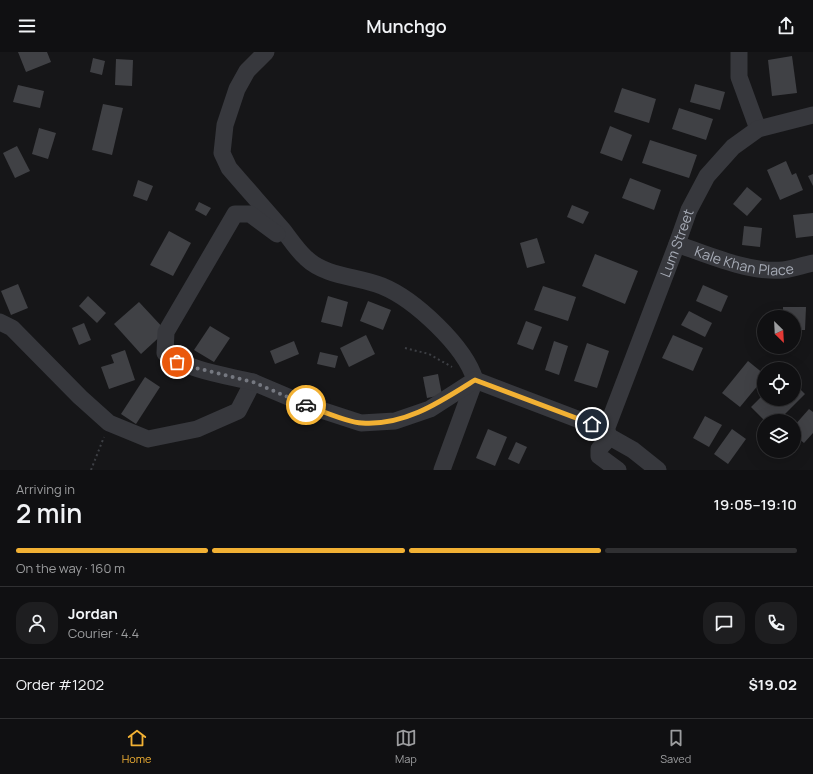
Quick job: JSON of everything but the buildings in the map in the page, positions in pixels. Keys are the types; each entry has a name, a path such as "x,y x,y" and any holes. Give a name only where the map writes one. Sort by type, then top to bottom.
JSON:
{"street":[{"path":"266,52 247,71 237,88 225,124 222,154 229,168 306,258"},
{"path":"739,52 739,77 758,129"},
{"name":"Lum Street","path":"618,470 599,456 599,449 608,434 689,210 707,176 733,148 758,129 813,115"},
{"path":"482,383 430,409 395,421 361,424 312,407 253,382 177,362 165,353 166,332 235,214 250,214 322,270 381,286 399,295 432,321 454,343 482,383 608,434 633,450 658,470"},
{"name":"Kale Khan Place","path":"677,244 711,256 754,268 782,270 813,263"},
{"path":"0,322 12,328 80,397 109,423 148,439 197,429 238,411 253,382"},
{"path":"442,470 482,383"}],"path":[{"path":"405,348 428,354 455,369"},
{"path":"91,470 109,423"}],"way so far":[{"path":"177,362 253,382 306,405"}],"route":[{"path":"306,405 361,424 395,421 430,409 475,380 592,424"}]}
